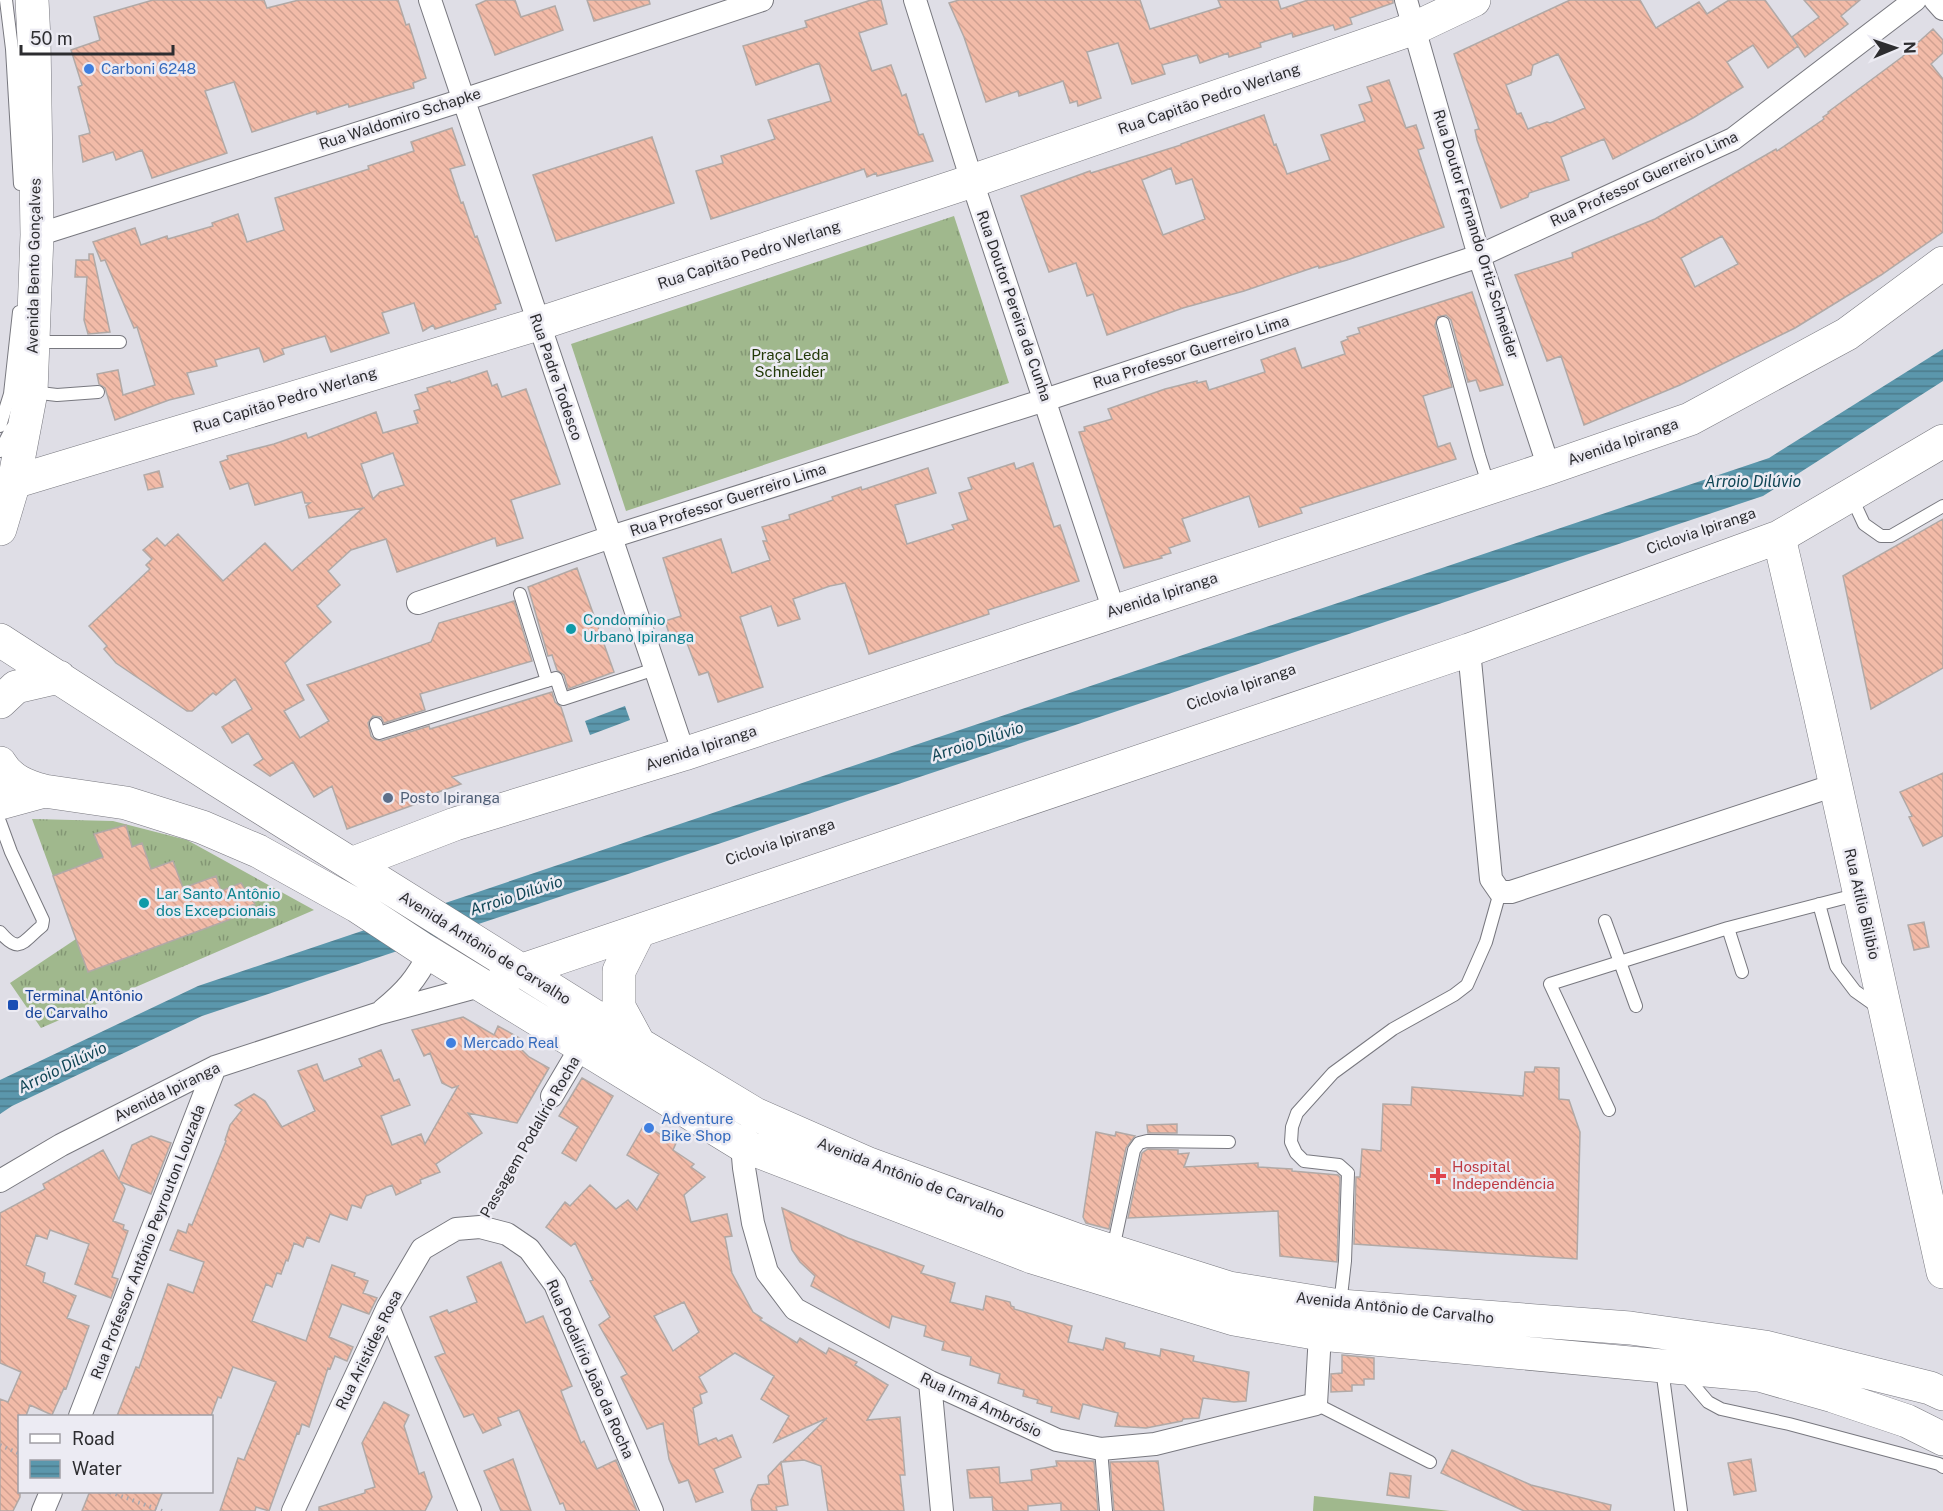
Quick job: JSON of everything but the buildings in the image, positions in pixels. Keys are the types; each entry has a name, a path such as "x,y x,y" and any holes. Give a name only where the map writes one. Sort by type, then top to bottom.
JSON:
{"main road":[{"name":"Avenida Bento Gonçalves","path":"0,529 14,482 31,392 34,40 24,0"},
{"name":"Rua Capitão Pedro Werlang","path":"14,482 538,324 972,182 1410,14 1474,0"},
{"name":"Avenida Ipiranga","path":"351,864 455,824 684,754 1549,468 1690,419 1847,334 1943,263"},
{"name":"Avenida Ipiranga","path":"484,985 518,970 1469,650 1779,537 1943,441"},
{"name":"Rua Atílio Bilibio","path":"1779,537 1943,1272"},
{"name":"Avenida Antônio de Carvalho","path":"0,640 518,970 755,1114 869,1164 1112,1251 1229,1288 1340,1306 1630,1329 1754,1345 1940,1392"},
{"path":"0,702 16,687 59,677"},
{"path":"0,764 4,771 22,784 44,791"},
{"name":"Avenida Antônio de Carvalho","path":"0,803 44,791 126,803 202,827 258,851 357,906 742,1145 1032,1257 1234,1319 1320,1334 1759,1375 1833,1396 1906,1421 1943,1439"},
{"path":"639,931 619,971 619,1007 639,1044"},
{"path":"1906,1421 1940,1392"}],"street":[{"name":"Rua Padre Todesco","path":"430,0 684,754"},
{"name":"Rua Waldomiro Schapke","path":"31,239 463,100 762,0"},
{"name":"Rua Doutor Pereira da Cunha","path":"915,0 972,182 1114,611"},
{"name":"Rua Professor Guerreiro Lima","path":"418,603 611,537 1045,400 1479,256 1733,139 1915,0"},
{"path":"1935,0 1943,9"},
{"name":"Rua Doutor Fernando Ortiz Schneider","path":"1410,14 1479,256 1549,468"},
{"path":"1469,650 1491,879 1500,891 1511,892 1835,784"},
{"name":"Avenida Ipiranga","path":"377,1014 406,991 418,975 426,950"},
{"name":"Avenida Ipiranga","path":"0,1180 61,1145 215,1066 377,1014 484,985"},
{"name":"Passagem Podalírio Rocha","path":"552,1096 581,1047"},
{"name":"Rua Professor Antônio Peyrouton Louzada","path":"80,1415 215,1066"},
{"path":"742,1145 755,1114"},
{"name":"Rua Irmã Ambrósio","path":"742,1145 753,1223 767,1272 795,1309 930,1382 1057,1440 1101,1449 1155,1444 1316,1404"},
{"name":"Rua Aristides Rosa","path":"293,1511 388,1307 422,1249 456,1229 480,1227"},
{"name":"Rua Podalírio João da Rocha","path":"480,1227 507,1234 529,1249 555,1284 652,1511"},
{"path":"388,1307 470,1511"},
{"path":"1316,1404 1320,1334"},
{"path":"930,1382 942,1511"},
{"path":"43,1511 50,1493"}],"lane":[{"path":"21,197 12,49 24,0"},
{"path":"22,277 31,239"},
{"path":"0,426 10,394 20,300"},
{"path":"1443,323 1490,487"},
{"path":"33,342 120,342"},
{"path":"0,451 31,392 57,395 98,392"},
{"path":"1851,495 1864,524 1881,536 1892,536 1943,506"},
{"path":"520,594 547,681"},
{"path":"376,724 379,733 556,678 563,699 655,669"},
{"path":"0,822 11,852 43,920 42,926 19,945 9,943 0,932"},
{"path":"1340,1306 1345,1261 1348,1173 1339,1165 1304,1161 1296,1153 1291,1142 1292,1127 1297,1113 1333,1073 1393,1029 1467,985 1486,942 1500,891"},
{"path":"1609,1110 1550,984 1728,928 1860,893"},
{"path":"1819,904 1836,966 1855,991 1887,1014"},
{"path":"1605,921 1636,1006"},
{"path":"1728,928 1742,972"},
{"path":"1112,1251 1134,1150 1139,1143 1147,1141 1229,1142"},
{"path":"1670,1365 1708,1402 1721,1409 1789,1424 1939,1464 1943,1467"},
{"path":"1670,1365 1681,1511"},
{"path":"1316,1404 1430,1462"},
{"path":"1101,1449 1106,1511"}],"path":[{"name":"Passagem Podalírio Rocha","path":"480,1227 552,1096"},
{"path":"0,1445 18,1453"},
{"path":"115,1493 162,1511"}],"green space":[{"name":"Praça Leda Schneider","path":"954,216 1009,383 626,511 571,344"},
{"path":"32,819 113,821 187,840 314,910 41,1028 10,983 76,939"},
{"path":"1314,1496 1450,1511 1313,1511"}],"water":[{"name":"Arroio Dilúvio","path":"1943,349 1943,381 1763,496 202,1016 12,1106 0,1114 0,1080 198,986 1769,458"},
{"path":"625,706 630,720 590,735 585,721"}],"place":[{"name":"Carboni 6248","path":"89,69"},
{"name":"Condomínio Urbano Ipiranga","path":"571,629"},
{"name":"Posto Ipiranga","path":"388,798"},
{"name":"Lar Santo Antônio dos Excepcionais","path":"144,903"},
{"name":"Terminal Antônio de Carvalho","path":"13,1005"},
{"name":"Mercado Real","path":"451,1043"},
{"name":"Adventure Bike Shop","path":"649,1128"},
{"name":"Hospital Independência","path":"1438,1176"}]}
